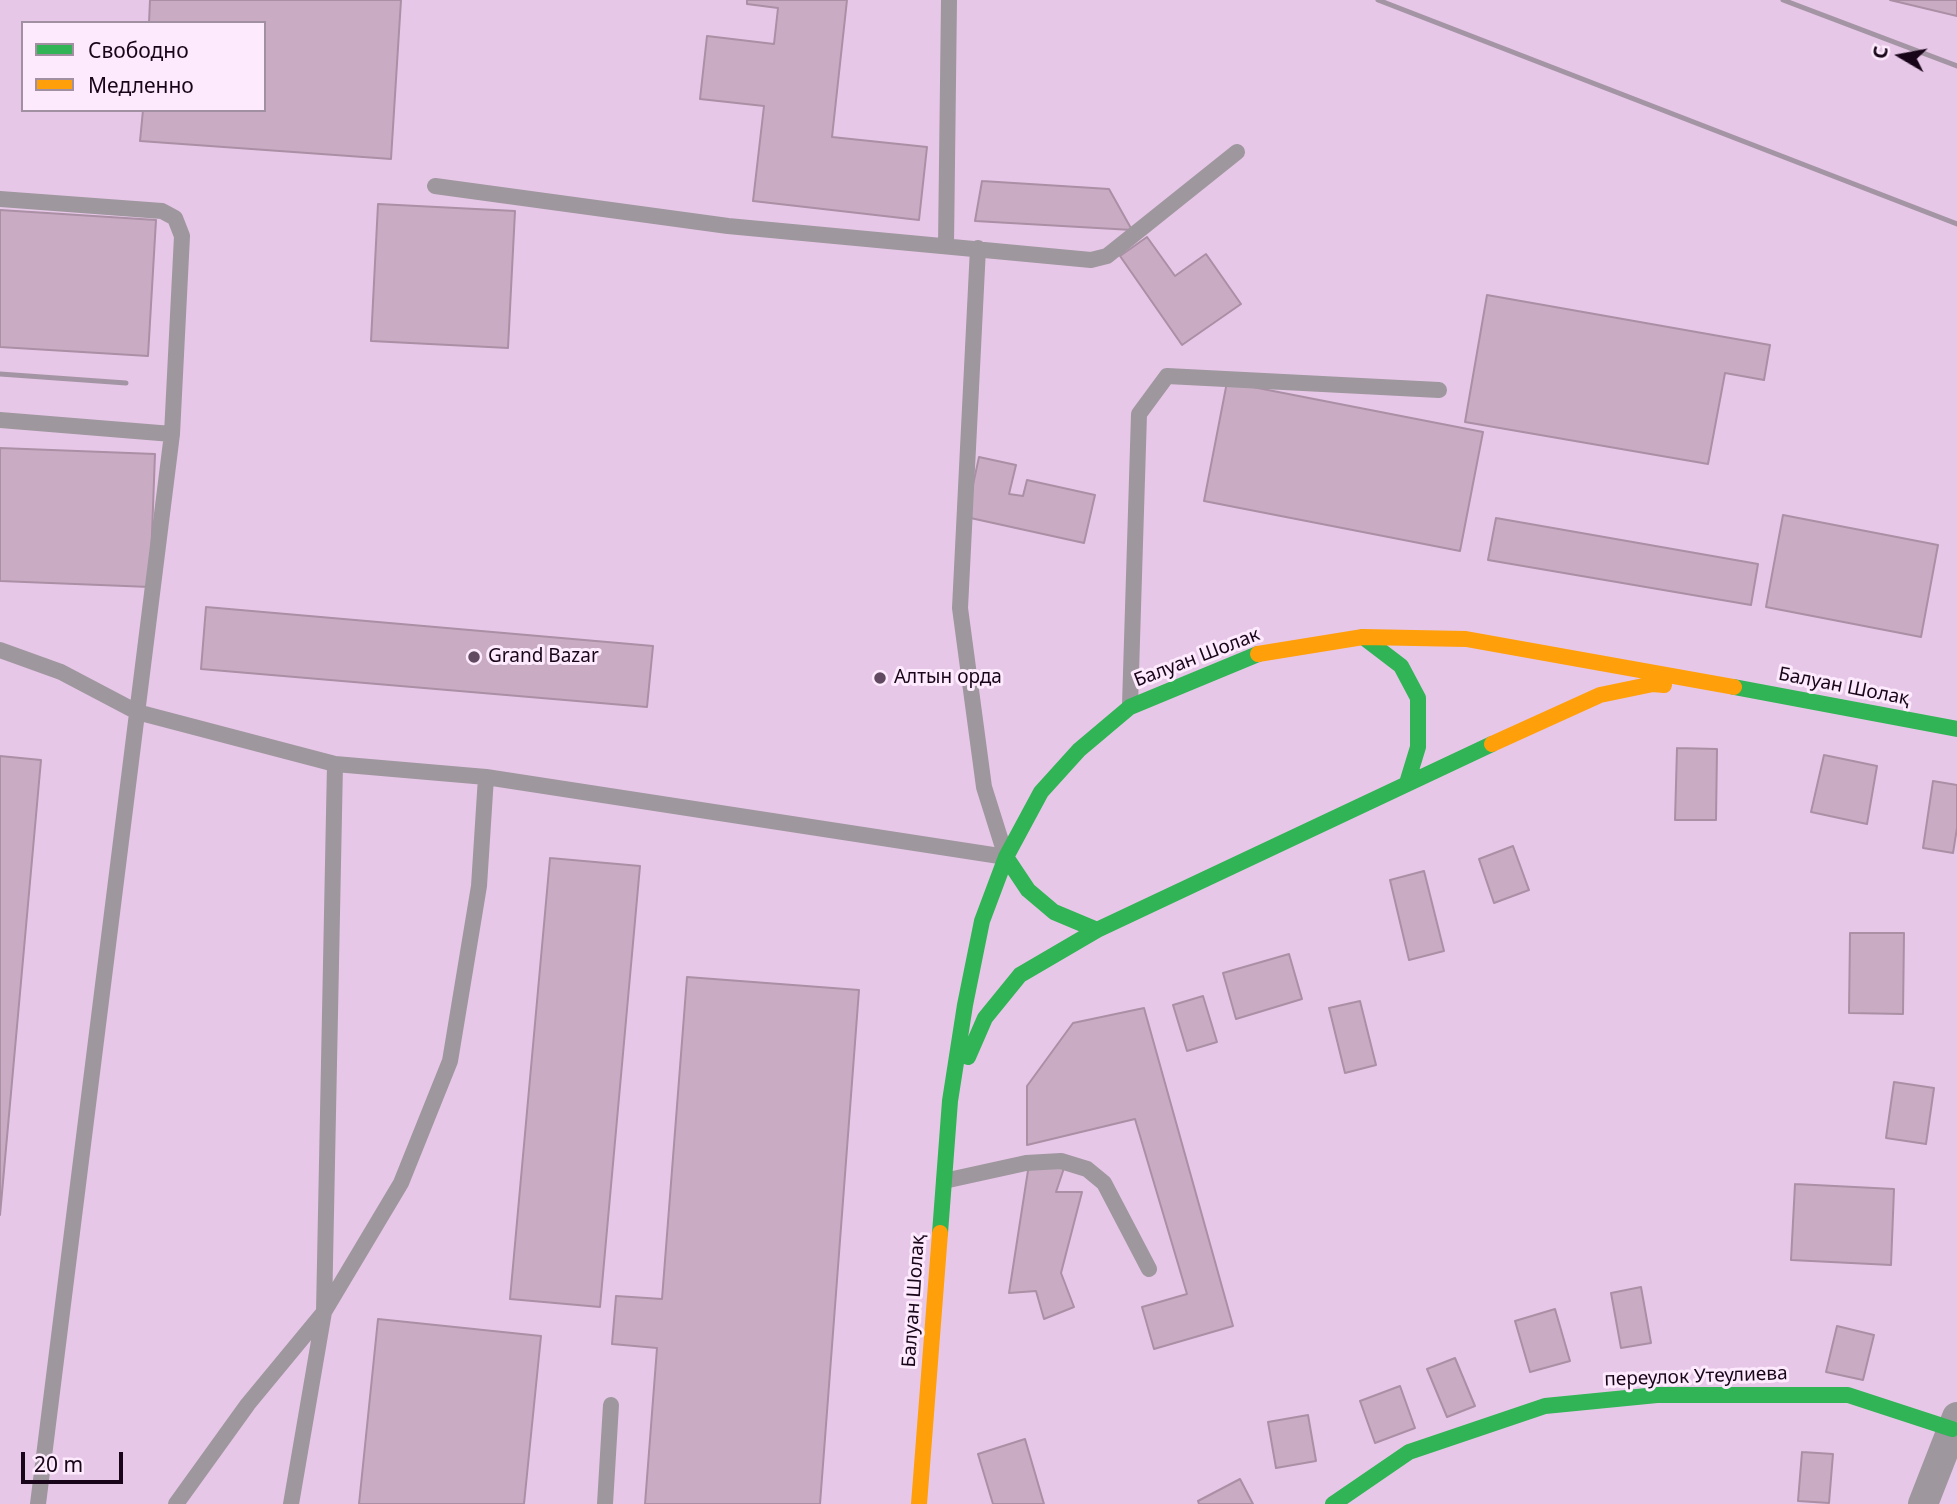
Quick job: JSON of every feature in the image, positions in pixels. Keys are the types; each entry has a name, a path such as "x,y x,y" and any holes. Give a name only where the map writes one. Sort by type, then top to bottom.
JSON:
{"main road":[{"name":"Балуан Шолак","path":"950,1101 982,921 1006,857 1041,792 1079,750 1130,707 1263,652 1363,637 1466,639 1723,685"},
{"path":"1363,637 1401,666 1418,698 1418,747 1407,783"},
{"path":"950,1101 985,1018 1020,975 1097,930 1600,695 1653,684 1723,685"},
{"name":"Балуан Шолақ","path":"1723,685 1957,729"},
{"path":"1006,857 1028,890 1054,912 1097,930"},
{"name":"Балуан Шолақ","path":"919,1504 950,1101"},
{"name":"переулок Утеулиева","path":"1332,1504 1409,1452 1545,1406 1657,1395 1848,1395 1955,1423"}],"street":[{"path":"1923,1504 1955,1423"}],"lane":[{"path":"946,245 948,0"},
{"path":"435,186 728,226 1090,260 1107,256 1237,152"},
{"path":"0,200 162,211 175,218 182,236 172,434 38,1504"},
{"path":"0,650 61,672 137,712 335,764 486,777 1006,857 984,787 960,608 978,248"},
{"path":"1130,707 1139,414 1167,376 1439,390"},
{"path":"0,420 172,434"},
{"path":"291,1504 324,1312 335,764"},
{"path":"176,1504 248,1404 324,1312 401,1182 450,1061 479,886 486,777"},
{"path":"944,1181 1026,1163 1061,1161 1087,1168 1104,1183 1149,1269"},
{"path":"605,1504 611,1405"}],"building":[{"path":"150,0 401,0 391,159 140,141 143,112 266,112 266,21 149,21"},
{"path":"747,0 847,0 832,137 927,147 919,220 753,201 764,106 700,99 707,36 774,44 778,8 747,4"},
{"path":"1890,0 1957,0 1957,16"},
{"path":"982,181 1109,189 1132,230 975,221"},
{"path":"378,204 515,211 508,348 371,341"},
{"path":"0,210 156,220 148,356 0,347"},
{"path":"1147,237 1175,276 1206,254 1241,304 1182,345 1120,256"},
{"path":"1487,295 1770,345 1764,380 1725,373 1708,464 1465,422"},
{"path":"1227,382 1483,432 1460,551 1204,501"},
{"path":"0,448 155,454 150,587 0,581"},
{"path":"979,457 1016,465 1009,494 1023,496 1027,480 1095,495 1084,543 966,517"},
{"path":"1783,515 1938,545 1921,637 1766,607"},
{"path":"1496,518 1758,564 1751,605 1488,560"},
{"path":"206,607 653,646 647,707 201,669"},
{"path":"1677,748 1717,749 1716,820 1675,820"},
{"path":"1824,755 1877,766 1867,824 1811,812"},
{"path":"0,756 41,760 0,1215"},
{"path":"1933,781 1957,785 1957,828 1953,853 1923,848"},
{"path":"1513,846 1529,890 1494,903 1479,859"},
{"path":"550,858 640,866 600,1307 510,1299"},
{"path":"1424,871 1444,951 1409,960 1390,880"},
{"path":"1850,933 1904,933 1903,1014 1849,1013"},
{"path":"1289,954 1302,999 1236,1019 1223,973"},
{"path":"687,977 859,990 820,1504 645,1504 657,1348 612,1344 616,1296 662,1299"},
{"path":"1203,996 1217,1042 1187,1051 1173,1005"},
{"path":"1360,1001 1376,1065 1345,1073 1329,1008"},
{"path":"1144,1008 1233,1326 1154,1349 1142,1307 1187,1294 1135,1119 1027,1145 1027,1086 1073,1023"},
{"path":"1894,1082 1934,1088 1926,1144 1886,1138"},
{"path":"1029,1164 1064,1168 1056,1192 1082,1192 1061,1273 1074,1307 1044,1319 1036,1291 1009,1293"},
{"path":"1795,1184 1894,1189 1891,1265 1791,1260"},
{"path":"1641,1287 1651,1343 1621,1348 1611,1293"},
{"path":"1555,1309 1570,1361 1530,1372 1515,1321"},
{"path":"378,1319 541,1336 524,1504 359,1504"},
{"path":"1837,1326 1874,1335 1863,1380 1826,1372"},
{"path":"1455,1358 1475,1406 1447,1417 1427,1369"},
{"path":"1400,1386 1415,1428 1375,1443 1360,1401"},
{"path":"1308,1415 1316,1461 1276,1468 1268,1422"},
{"path":"1025,1439 1044,1504 993,1504 978,1454"},
{"path":"1802,1452 1833,1454 1829,1503 1798,1501"},
{"path":"1240,1479 1253,1504 1199,1504 1198,1501"}],"railway":[{"path":"1378,0 1957,224"},
{"path":"1783,0 1957,66"},
{"path":"0,374 126,383"}],"traffic: fast":[{"path":"1363,637 1401,666 1418,698 1418,747 1407,783"},
{"path":"940,1233 950,1101 982,921 1006,857 1041,792 1079,750 1130,707 1258,654"},
{"path":"1734,687 1957,729"},
{"path":"968,1057 985,1018 1020,975 1097,930 1492,744"},
{"path":"1006,857 1028,890 1054,912 1097,930"},
{"path":"1333,1504 1409,1452 1545,1406 1657,1395 1848,1395 1952,1429"}],"traffic: slow":[{"path":"1258,654 1363,637 1466,639 1734,687"},
{"path":"1492,744 1600,695 1653,684 1664,685"},
{"path":"919,1504 940,1233"}],"place":[{"name":"Grand Bazar","path":"474,657"},
{"name":"Алтын орда","path":"880,678"}]}
